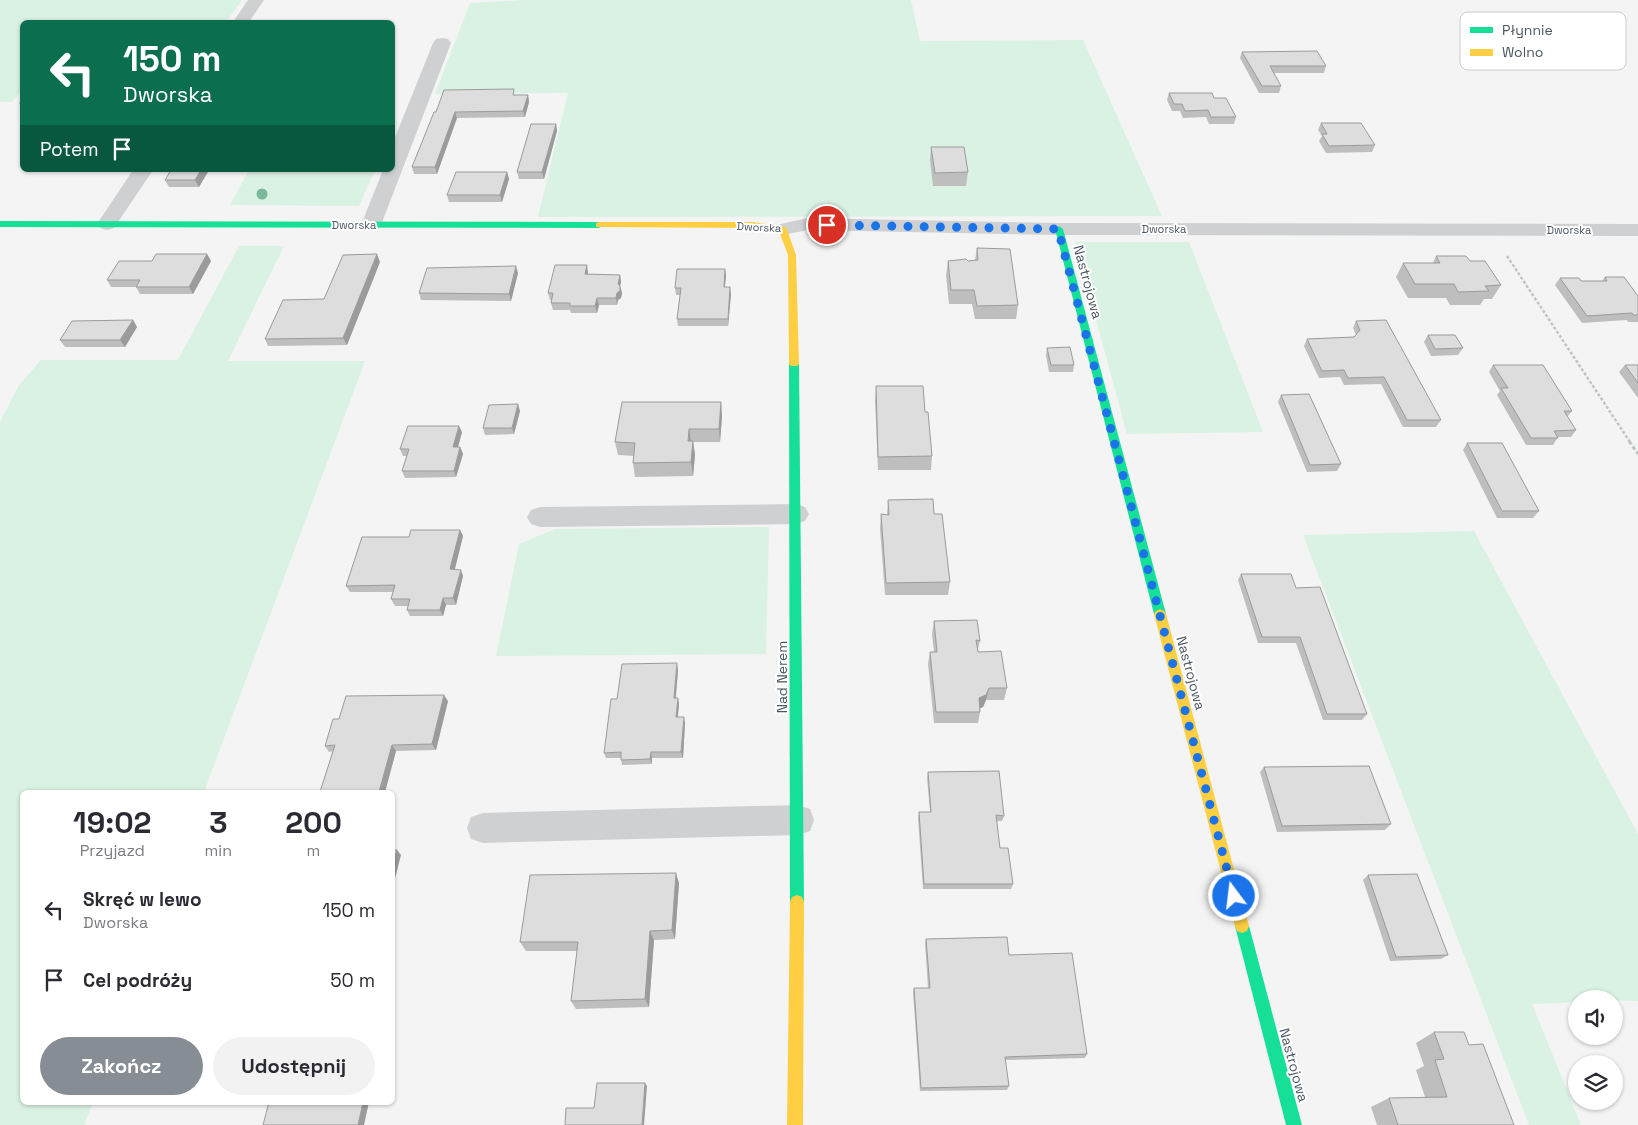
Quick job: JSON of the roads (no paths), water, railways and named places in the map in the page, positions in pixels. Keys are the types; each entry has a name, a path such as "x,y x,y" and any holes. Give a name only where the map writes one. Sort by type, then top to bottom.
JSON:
{"street":[{"path":"242,20 256,0"},
{"path":"395,163 442,43"},
{"path":"107,224 142,172"},
{"path":"371,225 392,172"},
{"name":"Dworska","path":"0,224 753,225 783,229 808,224 1058,229 1638,230"},
{"name":"Nad Nerem","path":"783,229 792,255 796,514 798,820 795,1125"},
{"name":"Nastrojowa","path":"1058,229 1294,1125"},
{"path":"540,517 796,514"},
{"path":"483,828 798,820"}]}
